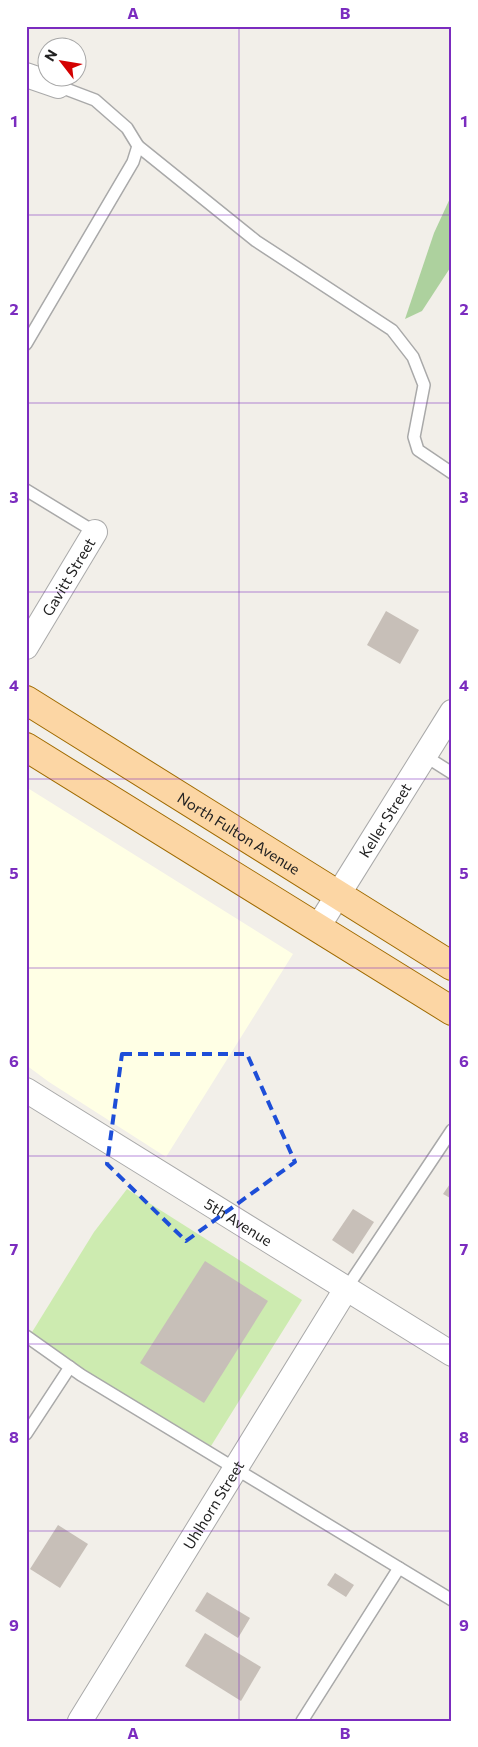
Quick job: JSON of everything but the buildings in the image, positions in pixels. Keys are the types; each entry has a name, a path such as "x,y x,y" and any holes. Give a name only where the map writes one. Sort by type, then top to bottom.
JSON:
{"main road":[{"name":"North Fulton Avenue","path":"26,700 452,966"},
{"path":"26,747 452,1011"}],"street":[{"path":"26,75 38,79"},
{"name":"Gavitt Street","path":"26,647 95,532"},
{"name":"Keller Street","path":"318,927 452,712"},
{"name":"5th Avenue","path":"26,1090 452,1354"},
{"name":"Uhlhorn Street","path":"80,1721 346,1289"}],"lane":[{"path":"63,88 95,100 127,128 138,146 256,241 392,330 413,358 424,385 414,437 418,450 452,473"},
{"path":"26,344 133,162 138,146"},
{"path":"26,490 95,532"},
{"path":"425,756 452,773"},
{"path":"346,1289 452,1130"},
{"path":"26,1336 70,1367 452,1600"},
{"path":"26,1434 70,1367"},
{"path":"302,1721 400,1568"}],"highlighted area":[{"path":"122,1054 247,1054 295,1162 186,1241 107,1164"}],"shaded area":[{"path":"26,787 293,954 166,1157 49,1082 26,1065"}],"green space":[{"path":"452,194 452,265 422,311 405,319 434,233"},
{"path":"127,1189 302,1300 211,1446 29,1337 94,1232"}]}
